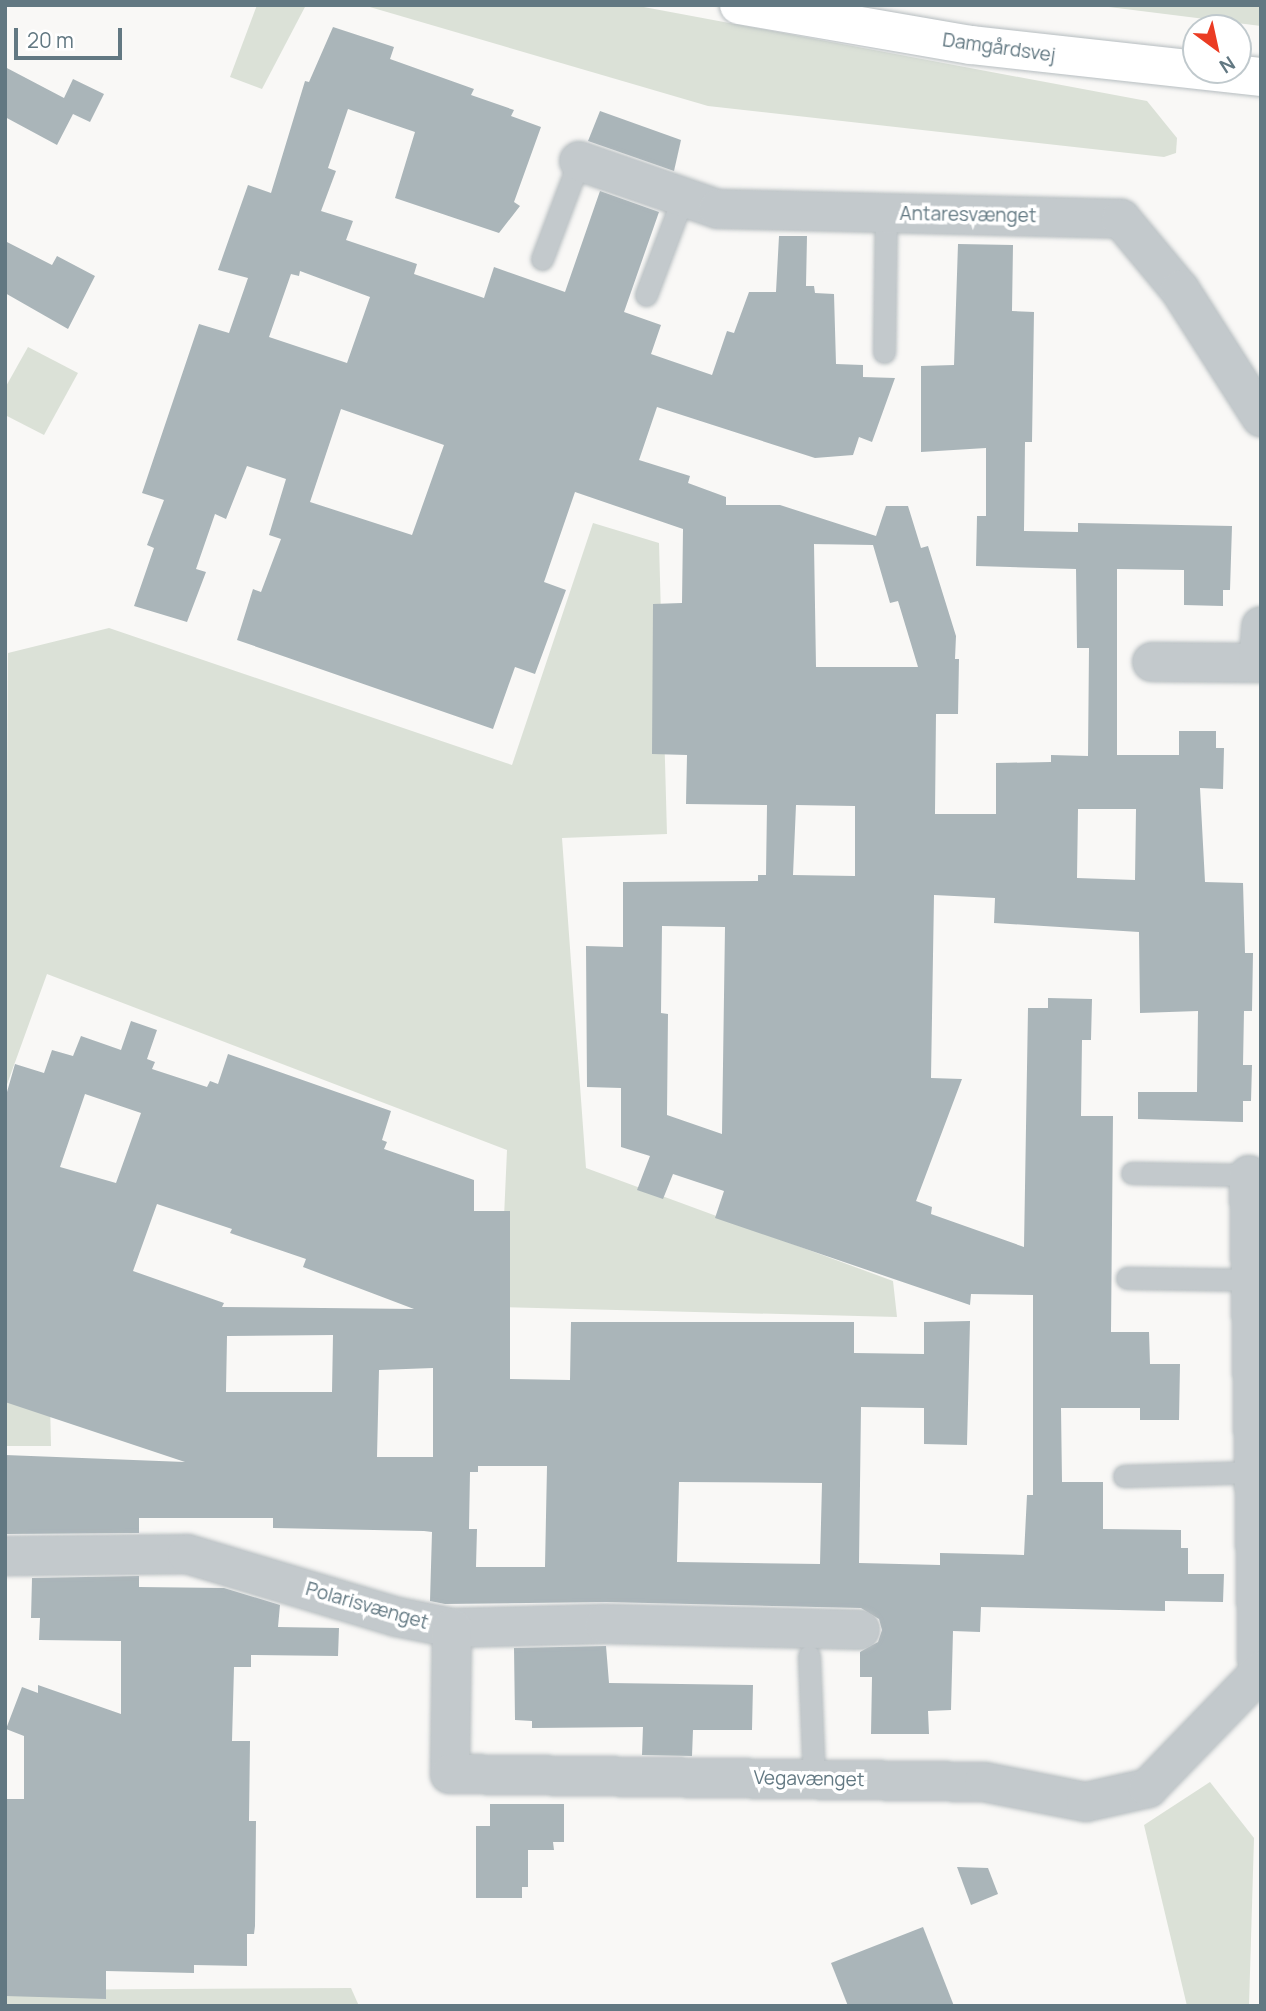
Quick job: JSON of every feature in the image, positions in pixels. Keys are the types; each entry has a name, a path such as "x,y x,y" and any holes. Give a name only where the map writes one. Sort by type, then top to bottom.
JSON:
{"street":[{"name":"Damgårdsvej","path":"739,5 971,45 1261,77"},
{"name":"Antaresvænget","path":"579,162 718,209 1121,219 1180,290 1257,409"},
{"path":"1152,662 1258,663 1261,626"},
{"path":"1249,1175 1252,1472 1259,1671"},
{"name":"Polarisvænget","path":"5,1556 187,1554 397,1617 452,1628 605,1625 860,1630"},
{"name":"Vegavænget","path":"452,1628 450,1774 984,1782 1086,1802 1148,1788 1259,1671"}],"lane":[{"path":"542,259 579,162"},
{"path":"646,295 683,197"},
{"path":"884,352 886,213"},
{"path":"1132,1173 1249,1175"},
{"path":"1127,1278 1250,1280"},
{"path":"1124,1476 1252,1472"},
{"path":"809,1656 814,1779"}],"shaded area":[{"path":"257,5 306,5 262,89 230,77"},
{"path":"363,5 633,5 1147,101 1177,138 1176,153 1164,157 708,106"},
{"path":"1093,5 1261,5 1261,26 1252,25 1252,14 1182,14 1182,16"},
{"path":"28,347 78,373 44,435 5,415 5,388"},
{"path":"593,523 659,543 667,834 562,838 586,1168 893,1281 897,1317 500,1307 507,1150 47,974 5,1090 8,653 109,628 512,765"},
{"path":"5,1392 50,1403 51,1446 5,1446"},
{"path":"1210,1782 1254,1838 1249,2006 1187,2006 1144,1825"},
{"path":"351,1988 359,2006 5,2006 5,1990"}],"building":[{"path":"333,27 394,47 390,59 474,89 471,95 514,110 511,116 541,127 514,202 520,206 499,233 395,198 415,132 348,109 328,168 336,171 321,211 353,221 346,240 417,264 414,274 484,298 494,267 565,292 600,191 659,212 624,312 661,325 651,354 712,375 727,331 734,333 749,292 776,292 779,236 807,236 806,286 814,286 815,293 834,294 836,364 863,365 863,377 895,378 872,442 859,437 853,455 815,458 657,407 639,460 690,476 688,483 726,497 726,505 780,505 876,536 886,506 908,506 921,548 928,546 956,636 955,659 959,659 958,714 936,714 935,814 996,814 996,763 1051,762 1051,755 1088,756 1089,648 1077,648 1076,569 976,566 977,516 986,516 986,448 921,452 921,366 954,365 958,244 1013,245 1012,311 1034,312 1032,442 1025,442 1024,531 1078,532 1078,523 1232,526 1230,590 1223,590 1223,606 1184,605 1184,570 1117,569 1117,755 1179,755 1179,731 1216,731 1216,748 1224,748 1223,789 1200,788 1205,882 1243,883 1245,953 1253,953 1252,1011 1244,1011 1243,1065 1252,1065 1251,1101 1243,1101 1243,1122 1138,1119 1138,1092 1197,1092 1198,1011 1140,1013 1139,932 994,923 995,898 934,895 931,1078 962,1079 916,1201 932,1207 931,1214 1024,1247 1028,1008 1048,1008 1048,998 1092,999 1091,1040 1082,1040 1081,1116 1113,1116 1111,1332 1149,1332 1150,1364 1180,1364 1179,1420 1140,1420 1140,1408 1061,1408 1062,1482 1103,1482 1103,1529 1181,1530 1181,1548 1188,1548 1188,1574 1224,1574 1223,1602 1165,1601 1165,1611 981,1607 980,1632 953,1631 951,1710 928,1711 929,1734 871,1734 872,1677 860,1677 860,1652 878,1642 882,1630 879,1619 861,1608 606,1602 445,1604 430,1601 432,1532 424,1531 273,1528 273,1518 139,1518 139,1533 7,1534 5,1455 185,1462 5,1402 5,1099 15,1064 44,1073 52,1050 73,1056 81,1036 121,1050 131,1021 157,1030 147,1059 155,1062 152,1069 207,1087 210,1081 218,1084 228,1054 391,1111 382,1140 387,1142 384,1149 474,1180 474,1211 510,1211 510,1379 570,1380 571,1322 854,1322 854,1353 924,1354 924,1322 970,1321 967,1445 924,1444 924,1408 861,1407 859,1563 940,1565 940,1553 1024,1555 1027,1495 1033,1495 1033,1295 971,1294 970,1305 715,1218 724,1191 673,1174 663,1199 637,1190 650,1156 621,1147 621,1088 587,1087 586,946 623,947 623,882 758,881 758,875 766,875 767,805 686,804 687,755 652,754 653,604 682,603 683,529 575,492 544,582 566,590 535,674 515,667 493,729 237,640 253,589 261,592 281,539 269,535 286,479 247,466 226,519 215,514 196,569 206,572 187,622 134,606 154,548 147,545 164,500 142,493 199,324 229,333 248,278 218,270 248,185 271,193 305,81 309,82","holes":["300,271 370,297 347,363 269,337 291,274 299,276","341,409 444,445 412,535 310,502","814,544 873,545 890,603 898,601 918,667 816,667","796,805 855,806 855,876 793,875","1078,809 1136,809 1135,880 1077,878","662,926 725,927 722,1134 667,1115 668,1014 661,1013","85,1094 141,1113 116,1183 60,1167","157,1204 232,1229 230,1233 306,1259 303,1267 414,1309 222,1307 224,1303 133,1271","333,1335 332,1392 226,1392 227,1336","433,1368 433,1457 377,1457 379,1370","478,1466 547,1466 545,1567 476,1567 477,1529 469,1529 470,1472 478,1472","679,1482 822,1483 820,1564 677,1562"]},
{"path":"5,67 64,98 73,79 104,94 90,122 73,114 57,145 5,117"},
{"path":"600,111 681,140 674,171 588,141"},
{"path":"5,241 52,265 57,256 95,276 68,329 5,293"},
{"path":"139,1576 139,1587 224,1588 280,1605 278,1627 339,1628 338,1656 251,1655 251,1667 234,1667 232,1741 250,1741 249,1821 256,1821 255,1926 254,1934 247,1934 247,1966 194,1965 194,1973 106,1971 106,1999 5,1996 5,1799 24,1799 24,1736 6,1729 22,1687 38,1693 38,1685 121,1714 121,1641 39,1640 40,1618 31,1618 32,1578"},
{"path":"606,1646 609,1683 753,1685 752,1730 693,1730 692,1756 642,1755 643,1727 532,1728 532,1721 515,1720 514,1648"},
{"path":"490,1804 564,1804 564,1842 553,1842 554,1850 528,1850 528,1887 522,1887 522,1898 476,1898 476,1826 490,1826"},
{"path":"957,1867 988,1868 998,1894 971,1905"},
{"path":"923,1927 954,2006 848,2006 831,1963"}]}
